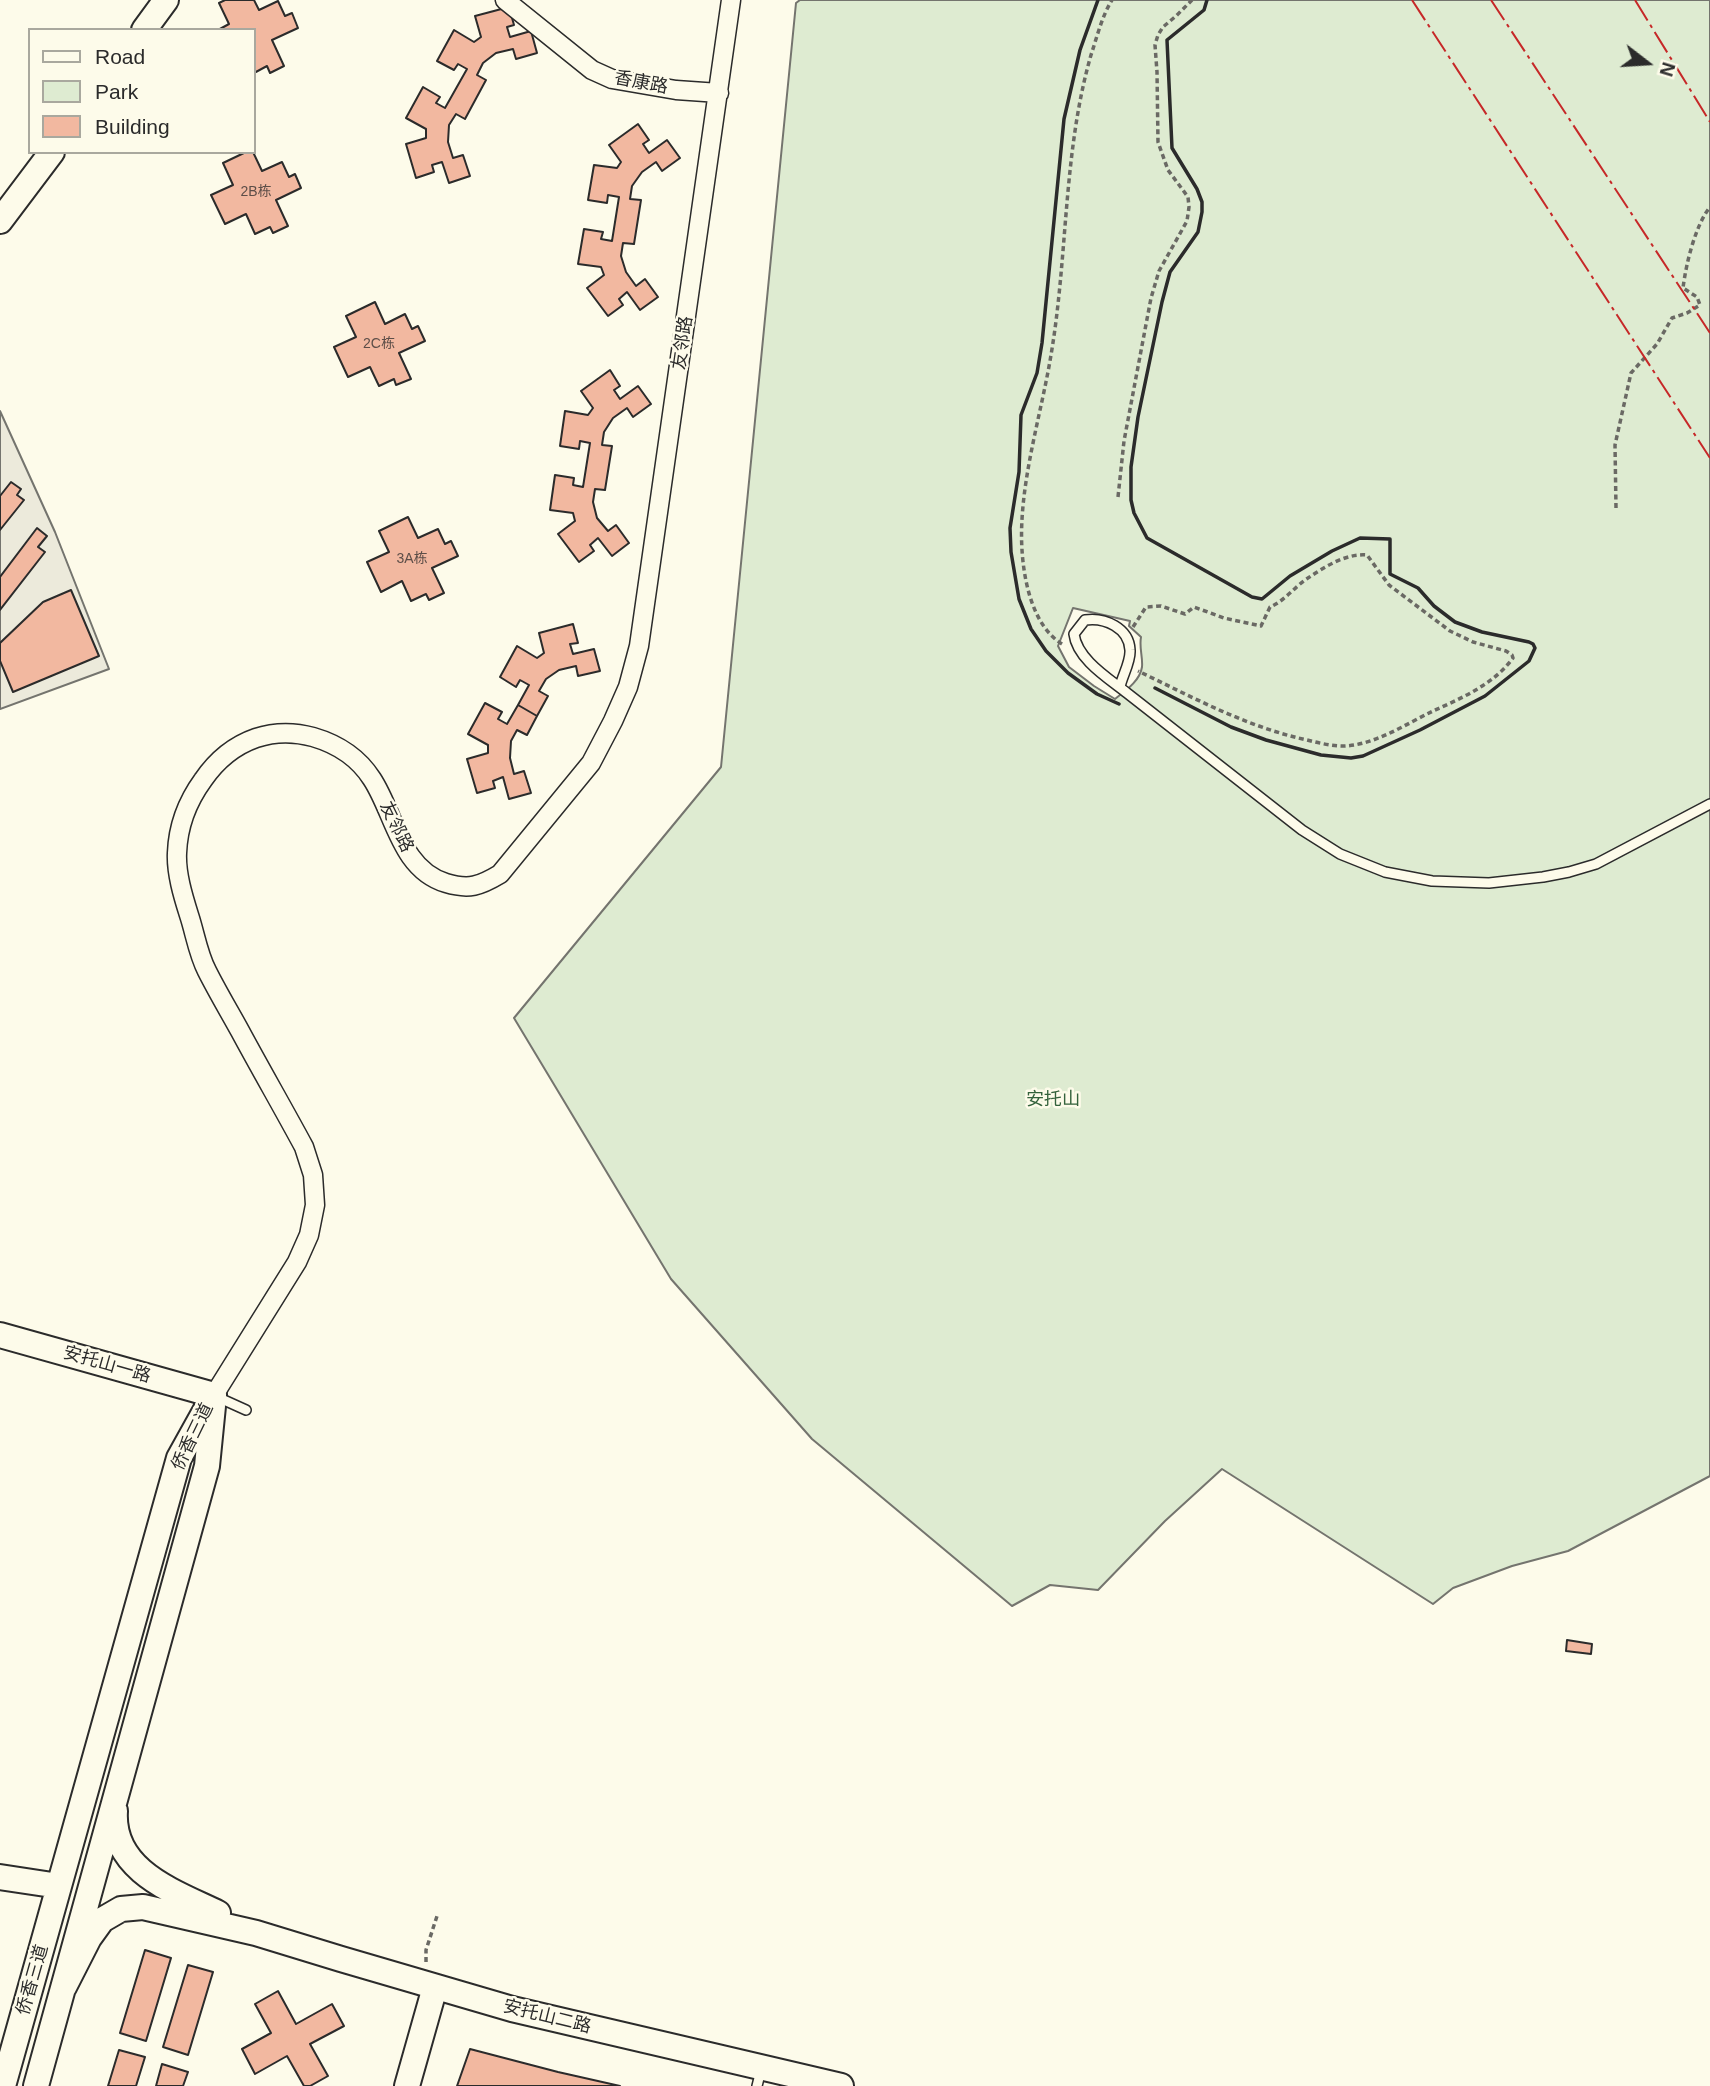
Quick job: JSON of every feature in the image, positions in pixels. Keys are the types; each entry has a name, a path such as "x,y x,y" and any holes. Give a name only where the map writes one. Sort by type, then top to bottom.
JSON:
{"street":[{"path":"145,28 166,0"},
{"name":"香康路","path":"505,0 592,70 612,79 676,90 719,93"},
{"name":"友邻路","path":"214,1395 297,1262 309,1235 315,1205 313,1175 304,1147 205,969 187,908 176,856 180,827 191,796 213,765 235,748 257,737 281,733 302,734 323,740 344,750 359,762 372,779 410,857 419,869 433,879 458,887 480,886 500,874 592,763 628,687 639,646 731,0"},
{"path":"0,221 50,154"},
{"name":"安托山一路","path":"0,1335 214,1395"},
{"name":"侨香三道","path":"36,2086 207,1466 214,1395"},
{"name":"侨香三道","path":"3,2086 179,1458 214,1395"},
{"path":"116,1798 118,1836 125,1854 137,1868 152,1880 256,1933"},
{"path":"0,1877 59,1886"},
{"path":"64,1987 94,1928 121,1909 143,1907 256,1933"},
{"name":"安托山二路","path":"256,1933 431,1986 599,2030 759,2077 841,2086"},
{"path":"407,2086 431,1986"}],"lane":[{"path":"1120,687 1130,650 1125,636 1113,624 1103,620 1085,620 1074,634 1077,648 1120,687 1302,830 1340,853 1385,872 1432,881 1478,883 1543,877 1596,864 1710,804"},
{"path":"214,1395 246,1410"}],"path":[{"path":"1077,648 1065,646 1052,638 1037,615 1027,585 1022,550 1023,513 1034,438 1051,355 1074,128 1092,53 1112,0"},
{"path":"1118,496 1124,441 1151,298 1159,271 1187,221 1189,208 1188,197 1168,170 1158,142 1155,45 1163,26 1192,0"},
{"path":"1616,508 1615,445 1631,373 1657,344 1672,318 1700,305 1697,297 1684,288 1697,232 1710,207"},
{"path":"1125,636 1146,607 1153,606 1185,614 1194,607 1224,618 1261,626 1269,607 1279,603 1305,581 1339,560 1357,554 1367,555 1389,585 1450,631 1473,642 1506,651 1513,658 1505,670 1454,702 1373,740 1345,746 1283,735 1224,712 1127,665"},
{"path":"431,1986 426,1950 438,1913"}],"green space":[{"name":"安托山","path":"800,0 1710,0 1710,1476 1568,1551 1512,1566 1453,1588 1433,1604 1222,1469 1165,1521 1098,1590 1050,1585 1012,1606 812,1439 671,1279 514,1018 721,767 796,3","holes":["1073,608 1130,621 1129,626 1141,637 1142,667 1135,681 1115,699 1069,667 1058,646"]}],"shaded area":[{"path":"0,411 55,532 109,669 0,709"}],"building":[{"path":"225,0 254,0 259,10 278,1 285,16 292,13 298,28 272,40 284,66 270,73 267,66 256,72 256,28 222,28 229,24 219,3"},
{"path":"509,7 514,25 507,27 510,37 531,31 537,53 516,59 513,49 496,53 483,63 477,75 486,80 465,119 456,114 449,125 448,142 453,158 463,155 470,176 449,183 442,162 432,165 434,172 416,178 406,144 426,138 426,129 406,118 423,87 440,97 436,103 445,108 467,69 458,64 454,70 437,61 454,30 474,42 481,37 475,16"},
{"path":"638,124 649,140 643,144 649,153 667,140 680,158 662,171 656,162 642,172 632,186 630,199 641,200 634,244 623,243 621,256 626,272 636,286 645,279 658,297 640,310 627,292 619,299 623,305 608,316 587,288 604,275 601,267 578,264 584,229 603,232 601,239 612,241 619,197 608,195 607,203 588,200 594,165 617,168 621,162 609,145"},
{"path":"242,154 254,154 262,171 282,162 289,177 295,174 301,188 276,200 288,226 273,233 270,227 255,234 246,214 225,224 211,195 233,185 223,163"},
{"path":"375,302 385,324 405,314 412,329 418,326 425,341 399,353 411,379 396,385 394,379 379,386 370,367 348,377 334,347 356,337 346,316"},
{"path":"610,370 620,386 614,390 620,399 638,386 651,404 633,417 627,408 613,418 604,432 602,445 612,446 605,490 595,489 593,502 597,518 608,531 616,525 629,543 612,556 598,538 590,545 594,551 579,562 558,534 575,521 573,513 550,510 555,475 574,478 573,485 583,487 590,443 580,441 579,449 560,446 565,411 588,415 593,408 581,391"},
{"path":"11,482 21,489 17,495 24,500 0,530 0,496"},
{"path":"408,517 418,538 438,529 445,544 451,541 458,556 432,568 444,593 429,600 426,594 411,601 402,581 381,592 367,562 389,552 379,531"},
{"path":"37,528 47,536 38,547 45,552 0,610 0,577"},
{"path":"71,590 99,656 13,692 0,661 0,643 43,602"},
{"path":"573,624 578,643 570,644 573,654 594,649 600,671 578,676 576,666 559,670 546,679 539,691 548,696 537,716 518,705 529,685 520,680 516,687 500,677 517,646 537,658 544,653 539,633"},
{"path":"485,703 502,712 498,719 507,724 518,705 537,716 527,735 517,730 511,741 510,758 514,774 524,771 531,793 509,799 503,777 493,781 495,788 477,793 467,759 488,753 488,745 468,734"},
{"path":"1567,1640 1592,1644 1591,1654 1566,1651"},
{"path":"145,1950 171,1958 146,2041 120,2033"},
{"path":"188,1965 213,1972 188,2055 163,2047"},
{"path":"278,1991 296,2024 332,2004 344,2026 310,2044 328,2076 310,2086 304,2086 287,2056 255,2074 242,2049 271,2033 255,2004"},
{"path":"470,2049 558,2072 620,2086 457,2086"},
{"path":"119,2050 145,2057 136,2086 108,2086"},
{"path":"162,2064 188,2072 183,2086 156,2086"}],"wall":[{"path":"1098,0 1080,50 1064,119 1042,343 1037,373 1021,415 1019,472 1010,528 1019,599 1031,629 1046,651 1068,673 1097,694 1119,704"},
{"path":"1155,688 1231,727 1266,740 1321,755 1351,758 1363,756 1420,730 1485,696 1529,661 1535,648 1529,642 1482,632 1455,622 1434,606 1418,588 1390,574 1390,539 1360,538 1332,551 1290,576 1262,599 1252,597 1147,538 1134,513 1131,500 1131,467 1138,417 1162,302 1170,272 1198,232 1202,212 1202,202 1197,189 1172,148 1167,40 1204,10 1207,0"}],"power":[{"path":"1412,0 1710,458"},
{"path":"1491,0 1710,333"},
{"path":"1635,0 1710,122"}]}
